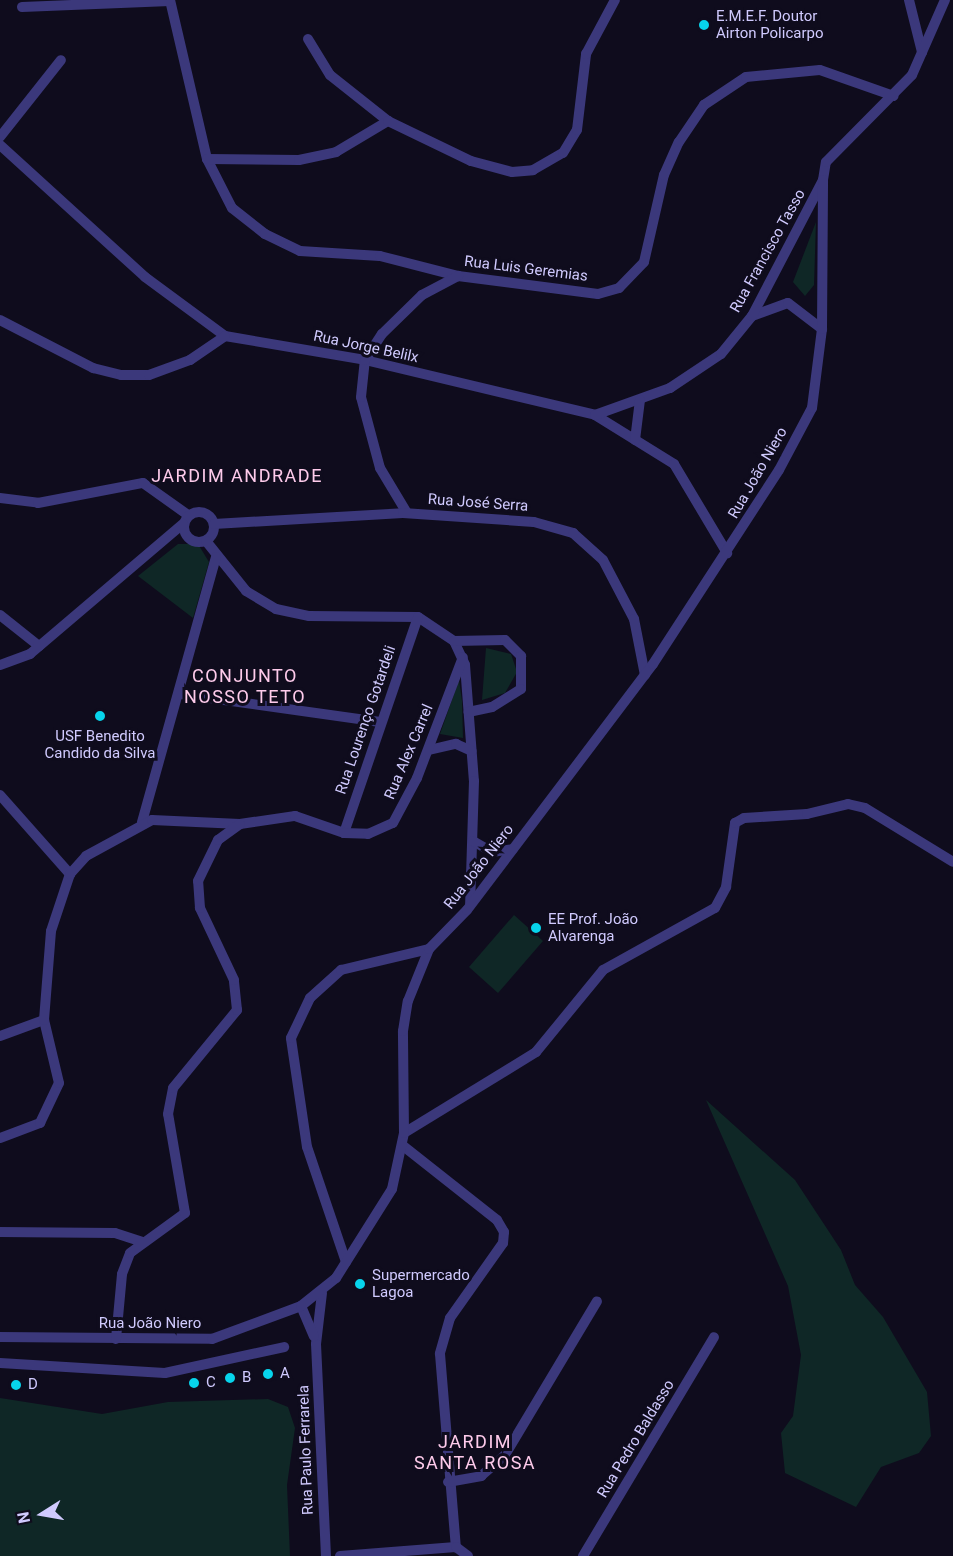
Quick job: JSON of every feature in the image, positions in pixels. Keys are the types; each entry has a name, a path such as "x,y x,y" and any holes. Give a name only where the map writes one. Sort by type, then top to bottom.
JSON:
{"street":[{"path":"308,39 330,75 388,121 413,137 481,164 522,173 548,164 563,153 577,130 586,54 615,0"},
{"path":"909,0 922,52"},
{"name":"Rua Francisco Tasso","path":"594,415 670,388 722,354 752,316 823,180 832,155 894,96 922,52 945,0"},
{"path":"22,7 170,1"},
{"name":"Rua Luis Geremias","path":"170,1 207,159 232,208 265,234 300,251 380,256 458,276 598,294 619,288 644,262 664,175 679,142 704,105 746,77 820,70 894,96"},
{"path":"0,137 61,60"},
{"path":"207,159 299,160 336,152 388,121"},
{"name":"Rua Jorge Belilx","path":"0,145 145,277 225,336 365,360 594,415 679,469 727,553"},
{"name":"Rua João Niero","path":"0,1337 212,1339 301,1306 322,1293 346,1262 392,1189 403,1139 403,1032 408,1001 429,949 470,905 645,675 727,553 812,408 822,329 823,180"},
{"path":"407,513 380,468 361,397 365,360 382,334 422,295 458,276"},
{"path":"752,316 788,303 822,329"},
{"path":"0,320 93,368 121,375 149,375 190,360 225,336"},
{"path":"635,440 640,400"},
{"path":"0,498 38,502 136,483 157,489 186,520 188,538 206,541 216,557 246,591 276,609 309,616 418,617 454,641 463,657 472,751 473,841 470,905"},
{"path":"0,665 39,646 186,520 203,512 214,524 206,541"},
{"name":"Rua José Serra","path":"214,524 407,513 534,522 573,532 603,560 634,620 645,675"},
{"path":"0,1138 40,1123 59,1083 44,1020 51,931 70,874 86,856 142,822 181,694 216,557"},
{"path":"0,615 39,646"},
{"name":"Rua Lourenço Gotardeli","path":"344,833 380,722 418,617"},
{"path":"454,641 505,640 521,656 521,689 492,708 469,712"},
{"name":"Rua Alex Carrel","path":"142,822 240,824 295,816 344,833 368,834 393,823 429,750 463,657"},
{"path":"181,694 380,722"},
{"path":"429,750 456,744 472,751"},
{"path":"0,795 70,874"},
{"path":"456,1547 448,1482 440,1354 450,1318 503,1243 504,1232 497,1220 403,1139 536,1052 603,970 715,908 726,887 735,823 744,818 807,814 848,804 865,808 953,862"},
{"path":"116,1339 122,1274 130,1253 142,1242 185,1213 168,1114 173,1088 237,1010 234,980 200,908 198,881 219,840 240,824"},
{"path":"473,841 492,852 513,849"},
{"path":"346,1262 307,1147 291,1038 310,998 341,970 429,949"},
{"path":"0,1036 44,1020"},
{"path":"0,1232 115,1233 142,1242"},
{"name":"Rua Paulo Ferrarela","path":"322,1293 316,1344 326,1556"},
{"path":"448,1482 481,1476 506,1455 597,1301"},
{"name":"Rua Paulo Ferrarela","path":"301,1306 316,1344"},
{"name":"Rua Pedro Baldasso","path":"583,1556 714,1337"},
{"path":"0,1363 165,1374 284,1347"},
{"path":"340,1556 456,1547 468,1556"}],"green space":[{"path":"816,222 814,285 805,296 793,282"},
{"path":"178,544 198,544 209,562 193,618 138,576"},
{"path":"486,648 511,654 517,672 505,693 482,700"},
{"path":"459,680 462,701 463,738 440,734"},
{"path":"514,915 543,941 498,993 469,967"},
{"path":"706,1100 795,1180 841,1250 855,1285 883,1317 927,1392 931,1436 919,1453 881,1467 856,1507 785,1473 781,1433 793,1416 801,1355 788,1286"},
{"path":"0,1398 102,1414 168,1402 268,1399 288,1407 295,1428 287,1485 290,1556 0,1556"}],"place":[{"name":"E.M.E.F. Doutor Airton Policarpo","path":"704,25"},
{"name":"USF Benedito Candido da Silva","path":"100,716"},
{"name":"EE Prof. João Alvarenga","path":"536,928"},
{"name":"Supermercado Lagoa","path":"360,1284"},
{"name":"A","path":"268,1374"},
{"name":"B","path":"230,1378"},
{"name":"C","path":"194,1383"},
{"name":"D","path":"16,1385"}],"district":[{"name":"JARDIM ANDRADE","path":"237,476"},
{"name":"CONJUNTO NOSSO TETO","path":"245,687"},
{"name":"JARDIM SANTA ROSA","path":"475,1453"}]}
